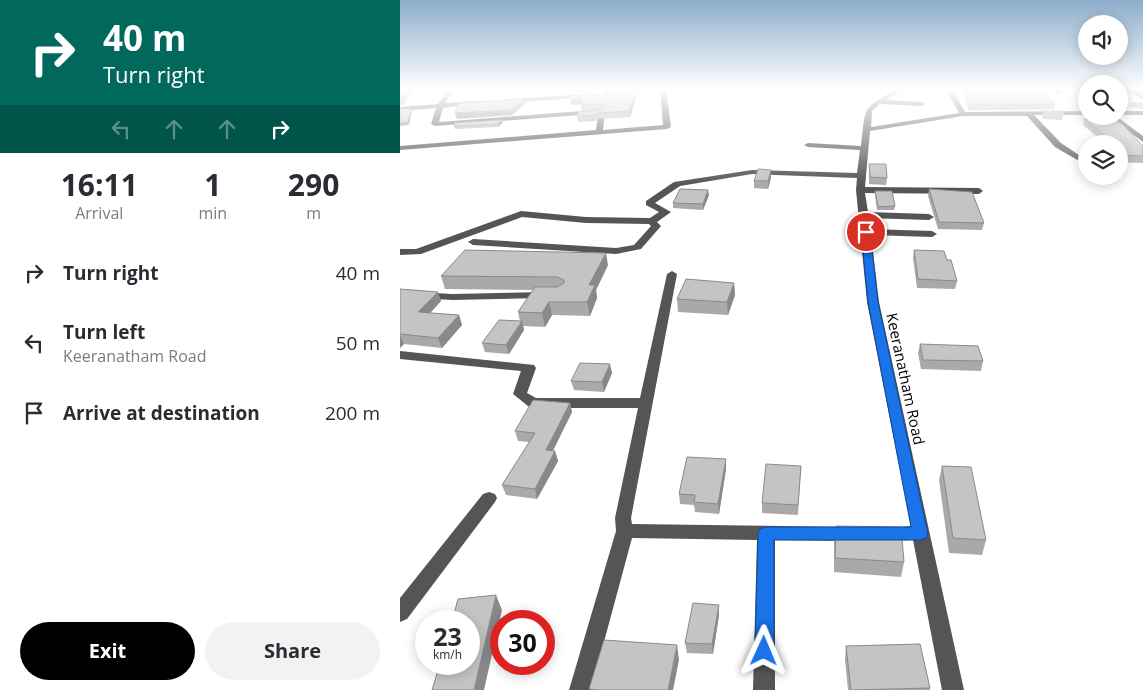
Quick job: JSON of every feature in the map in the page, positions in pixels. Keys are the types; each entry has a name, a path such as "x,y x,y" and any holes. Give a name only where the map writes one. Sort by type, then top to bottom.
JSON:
{"street":[{"path":"436,121 435,124 438,124"},
{"path":"433,131 438,124 474,121"},
{"path":"599,132 601,121"},
{"path":"400,148 426,142 667,126 666,121"},
{"name":"Keeranatham Road","path":"867,121 860,183 873,302 953,690"},
{"path":"866,130 919,121"},
{"path":"1036,121 1058,145 1078,159"},
{"path":"1123,125 1143,140"},
{"path":"808,145 864,148"},
{"path":"400,252 417,252 521,214 586,220 652,221 666,212 649,203 677,184 752,172 860,183 979,191"},
{"path":"864,215 929,217"},
{"path":"473,242 616,251 637,247 656,226 652,221"},
{"path":"866,232 932,234"},
{"path":"580,690 625,531 622,518 644,403 672,274"},
{"path":"400,294 452,297 560,295"},
{"path":"400,355 529,368 520,394 533,403 644,403"},
{"path":"400,613 490,498"},
{"path":"625,531 766,534 920,534"},
{"path":"764,690 766,534"}],"building":[{"path":"500,121 497,124 454,126 455,123"},
{"path":"1092,125 1123,125 1143,146 1143,156 1128,155 1128,135 1104,135"},
{"path":"869,164 886,164 887,178 870,177"},
{"path":"758,169 771,170 768,181 754,181"},
{"path":"680,189 708,190 703,204 673,203"},
{"path":"929,189 972,192 984,223 939,222"},
{"path":"875,191 892,191 895,206 878,207"},
{"path":"465,250 606,253 589,285 595,285 587,302 549,302 542,313 518,312 535,287 557,287 564,283 564,280 557,277 441,276"},
{"path":"914,250 944,251 947,260 951,260 957,281 918,279"},
{"path":"686,279 734,283 727,302 677,299"},
{"path":"400,289 438,292 418,312 459,315 438,338 400,334"},
{"path":"499,320 522,321 506,345 482,343"},
{"path":"920,344 978,346 983,361 923,360"},
{"path":"580,363 610,364 602,382 571,381"},
{"path":"533,400 570,403 546,450 555,451 535,489 502,485 535,433 515,431"},
{"path":"687,457 726,459 718,504 694,502 695,495 679,494"},
{"path":"766,464 801,466 798,505 762,503"},
{"path":"942,466 971,467 986,540 953,538"},
{"path":"836,526 901,527 904,562 835,558"},
{"path":"496,595 493,610 490,610 490,621 480,664 480,610 455,610 458,599"},
{"path":"693,603 719,605 712,644 685,643"},
{"path":"604,640 677,645 668,690 589,689"},
{"path":"920,644 930,688 851,690 846,646"},
{"path":"437,675 477,675 474,690 432,690"}],"route":[{"path":"764,651 766,534 920,534 873,302 866,232"}]}
